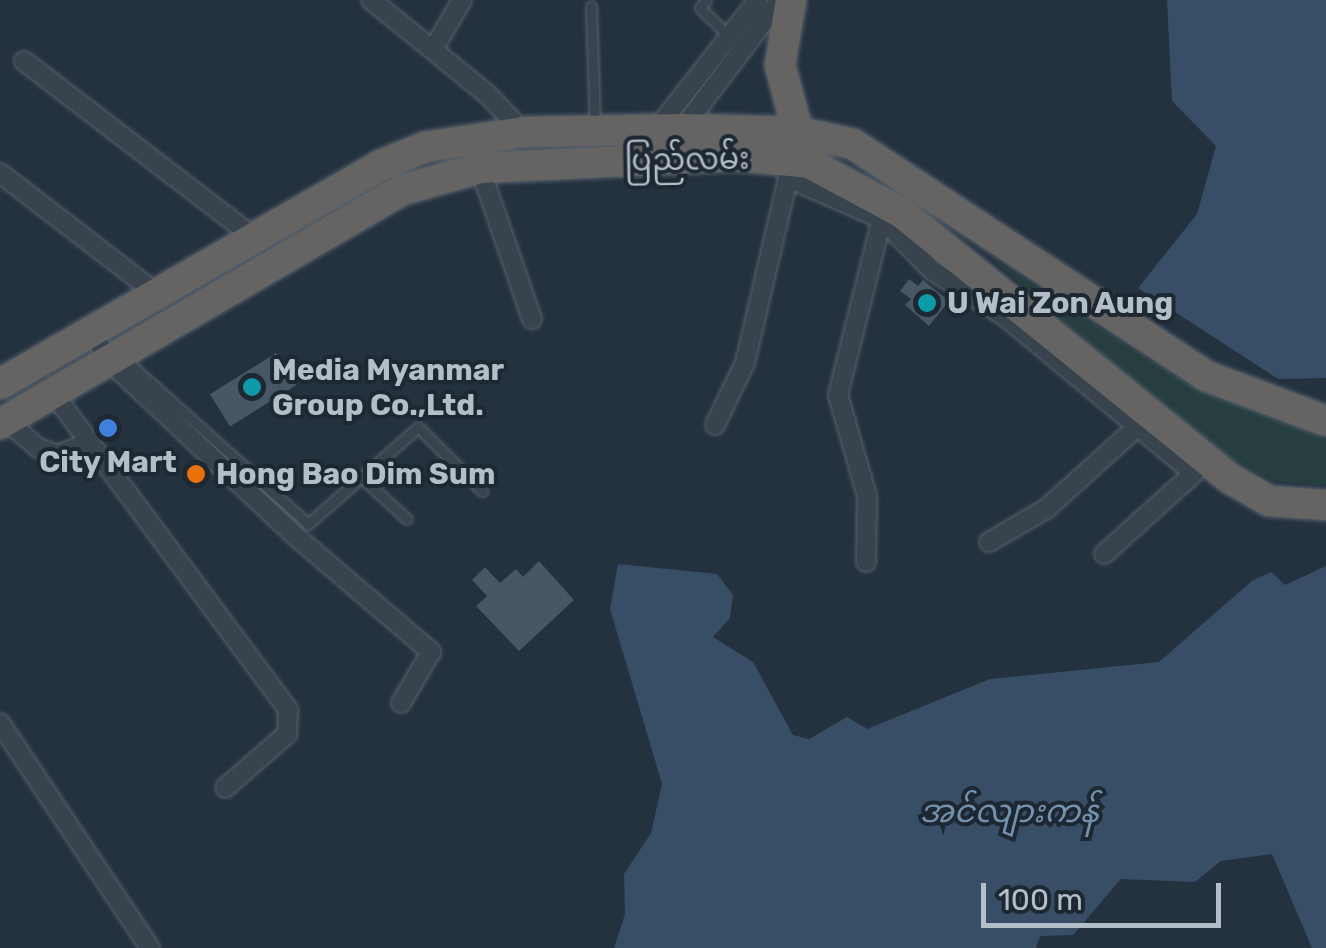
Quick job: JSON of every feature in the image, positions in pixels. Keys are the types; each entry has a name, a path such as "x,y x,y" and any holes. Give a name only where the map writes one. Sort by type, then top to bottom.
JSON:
{"highway":[{"path":"791,0 780,65 798,132"},
{"name":"ပြည်လမ်း","path":"0,384 253,237 426,146 523,132 595,131 809,163 825,171 902,212 1139,416 1230,479 1269,501 1326,505"},
{"name":"ပြည်လမ်း","path":"3,422 402,190 480,168 673,140 798,132 853,144 1206,376 1326,420"}],"street":[{"path":"371,0 434,48 523,132"},
{"path":"434,48 462,0"},
{"path":"673,140 729,36 758,0"},
{"path":"673,140 780,0"},
{"path":"24,61 253,237"},
{"path":"480,168 532,319"},
{"path":"0,173 156,293"},
{"path":"715,425 745,362 788,178 882,219 934,270 1007,318 1139,416 1194,472 1104,554"},
{"path":"866,562 867,496 838,395 882,219"},
{"path":"90,330 293,534 431,652 401,703"},
{"path":"53,393 288,710 287,734 226,788"},
{"path":"988,542 1046,509 1139,416"},
{"path":"3,422 38,448 58,454 87,443"},
{"path":"0,723 150,948"}],"lane":[{"path":"706,0 700,8 729,36"},
{"path":"591,6 595,131"},
{"path":"113,357 308,524 418,427 482,492"},
{"path":"361,477 406,519"}],"green space":[{"path":"990,257 1186,383 1326,439 1326,486 1273,481 1205,445"}],"water":[{"path":"1167,0 1326,0 1326,378 1278,379 1138,288 1197,214 1216,146 1172,101"},
{"name":"အင်လျားကန်","path":"618,564 717,574 733,595 730,618 713,637 753,662 793,735 809,739 847,717 867,729 990,679 1159,662 1253,580 1271,572 1285,585 1326,566 1326,948 1312,948 1272,854 1221,861 1195,882 1121,879 1073,935 1040,936 1036,948 614,948 625,914 624,874 651,833 662,784 610,609"}],"building":[{"name":"U Wai Zon Aung","path":"909,279 918,286 923,280 949,301 929,326 905,305 911,299 900,291"},
{"name":"Media Myanmar Group Co.,Ltd.","path":"276,353 296,385 230,427 210,394"},
{"path":"539,561 574,600 519,651 476,606 487,596 472,580 485,567 500,583 516,569 523,577"}],"place":[{"name":"U Wai Zon Aung","path":"927,303"},
{"name":"Media Myanmar Group Co.,Ltd.","path":"252,387"},
{"name":"City Mart","path":"108,428"},
{"name":"Hong Bao Dim Sum","path":"196,474"}]}
